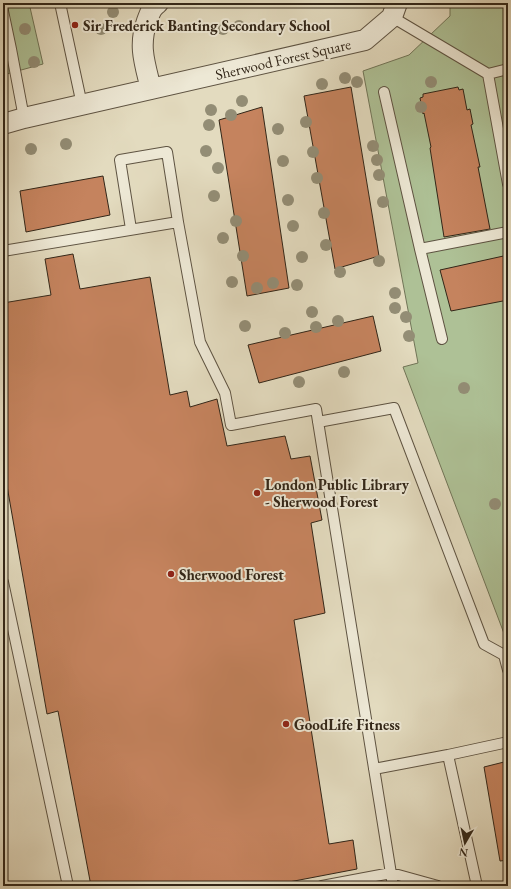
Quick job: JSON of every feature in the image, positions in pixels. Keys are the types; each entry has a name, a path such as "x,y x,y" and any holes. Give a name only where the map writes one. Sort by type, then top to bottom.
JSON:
{"street":[{"path":"151,89 142,54 143,33 152,7 158,3"},
{"name":"Sherwood Forest Square","path":"3,124 365,40 395,10"}],"lane":[{"path":"60,3 82,105"},
{"path":"395,10 488,74 508,184"},
{"path":"3,11 7,50 24,118"},
{"path":"488,74 508,69"},
{"path":"384,92 442,339"},
{"path":"131,229 120,160 168,152 178,222 200,342 225,393 232,425 316,409 393,886"},
{"path":"3,251 178,222"},
{"path":"420,249 508,232"},
{"path":"318,422 394,408 484,644 504,655 508,670"},
{"path":"3,582 68,886"},
{"path":"374,769 508,742"},
{"path":"448,755 477,886"},
{"path":"322,886 345,884 391,873 438,886"}],"green space":[{"path":"3,3 29,3 43,64 3,75"},
{"path":"450,3 508,3 508,395 506,396 508,404 508,644 403,367 418,363 363,71 409,55 450,16"}],"building":[{"path":"351,87 379,256 335,269 304,96"},
{"path":"458,87 459,90 463,89 467,110 470,109 473,124 471,125 480,167 478,167 490,229 444,237 431,147 420,98 423,97 423,94"},
{"path":"262,107 289,288 247,296 219,120"},
{"path":"103,176 110,215 26,232 20,191"},
{"name":"Sherwood Forest","path":"73,254 80,289 150,277 170,395 187,391 190,407 217,399 227,446 285,436 291,459 310,456 322,520 311,523 325,613 294,620 329,844 353,840 357,869 268,886 91,886 58,711 47,714 3,463 3,303 51,295 45,259"},
{"path":"508,255 508,300 451,311 440,270"},
{"path":"373,316 381,351 259,383 248,345"},
{"path":"508,761 508,860 500,861 484,767"}],"place":[{"name":"Sir Frederick Banting Secondary School","path":"75,25"},
{"name":"London Public Library - Sherwood Forest","path":"257,493"},
{"name":"Sherwood Forest","path":"171,574"},
{"name":"GoodLife Fitness","path":"286,724"}]}
